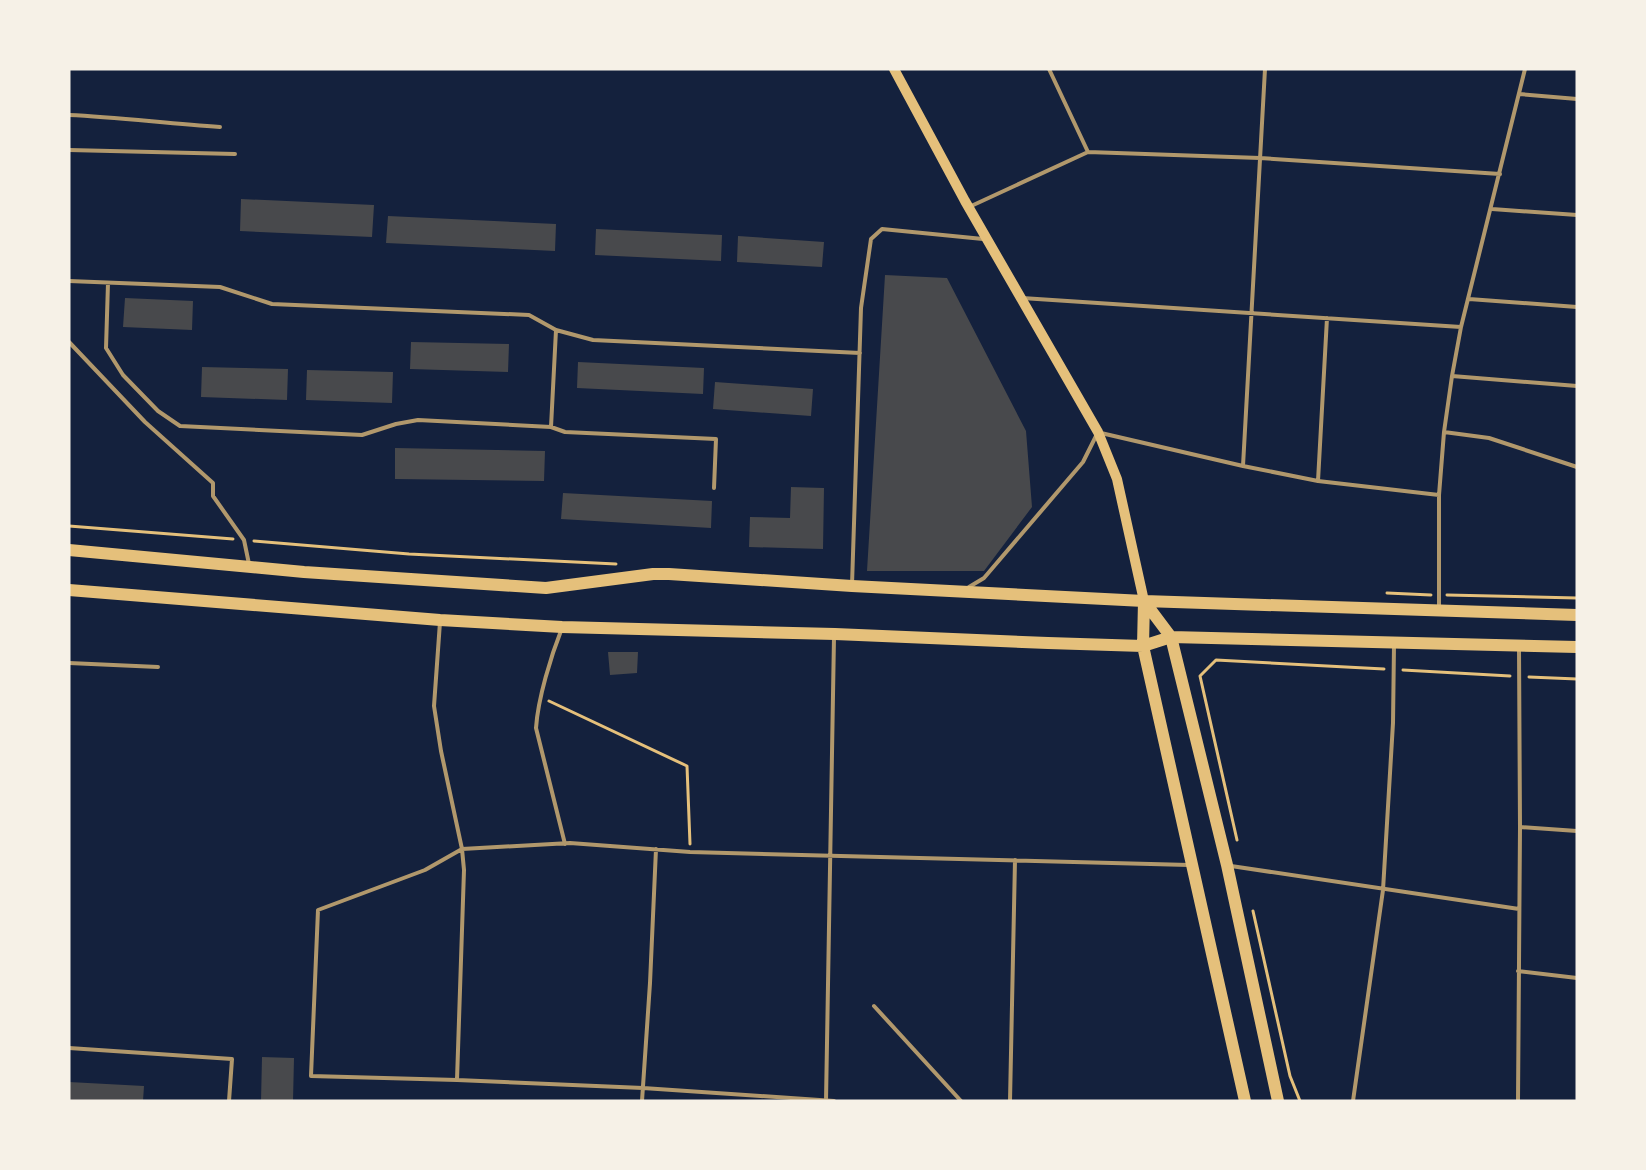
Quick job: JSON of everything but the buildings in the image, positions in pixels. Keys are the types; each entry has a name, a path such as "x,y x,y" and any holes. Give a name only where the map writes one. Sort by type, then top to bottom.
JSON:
{"main road":[{"path":"894,69 987,240 1098,432 1117,479 1144,601 1143,646 1245,1101"},
{"path":"69,550 250,567 546,588 653,574 1144,601 1577,615"},
{"path":"69,590 440,620 562,627 835,633 1048,644 1143,646 1171,637 1577,647"},
{"path":"1144,601 1171,637 1227,865 1278,1101"}],"lane":[{"path":"1049,69 1088,152"},
{"path":"1243,466 1265,69"},
{"path":"1439,610 1439,495 1444,432 1452,376 1461,327 1526,69"},
{"path":"1519,94 1577,99"},
{"path":"69,115 220,127"},
{"path":"69,150 235,154"},
{"path":"969,207 1088,152 1260,158 1500,174"},
{"path":"1492,209 1577,215"},
{"path":"852,586 861,308 871,239 882,229 987,240"},
{"path":"69,281 220,287 272,304 529,315 556,330 593,340 860,353"},
{"path":"108,283 106,348 123,375 158,411 180,426 363,435 396,424 418,420 551,427 565,432 716,439 714,488"},
{"path":"1020,298 1461,327"},
{"path":"1469,299 1577,307"},
{"path":"1318,481 1327,318"},
{"path":"551,427 556,330"},
{"path":"69,342 145,422 213,483 213,496 243,540 250,567"},
{"path":"1452,376 1577,386"},
{"path":"962,591 984,578 1083,462 1098,432 1318,481 1439,495"},
{"path":"1444,432 1490,438 1577,467"},
{"path":"440,620 434,706 441,752 462,849 465,889 457,1080"},
{"path":"562,627 537,713 536,728 565,843"},
{"path":"826,1101 835,633"},
{"path":"1353,1101 1383,890 1391,759 1394,641"},
{"path":"1518,1101 1519,645"},
{"path":"69,663 158,667"},
{"path":"1520,827 1577,831"},
{"path":"834,1101 643,1088 311,1076 318,910 425,870 462,849 565,843 690,852 1192,865"},
{"path":"642,1101 656,849"},
{"path":"1010,1101 1015,860"},
{"path":"1227,865 1519,909"},
{"path":"1518,971 1577,978"},
{"path":"874,1006 961,1101"},
{"path":"69,1048 232,1059 229,1101"}],"path":[{"path":"1243,868 1200,676 1216,660 1577,680"},
{"path":"542,697 687,766 690,852"},
{"path":"1252,907 1290,1076 1300,1101"}]}
